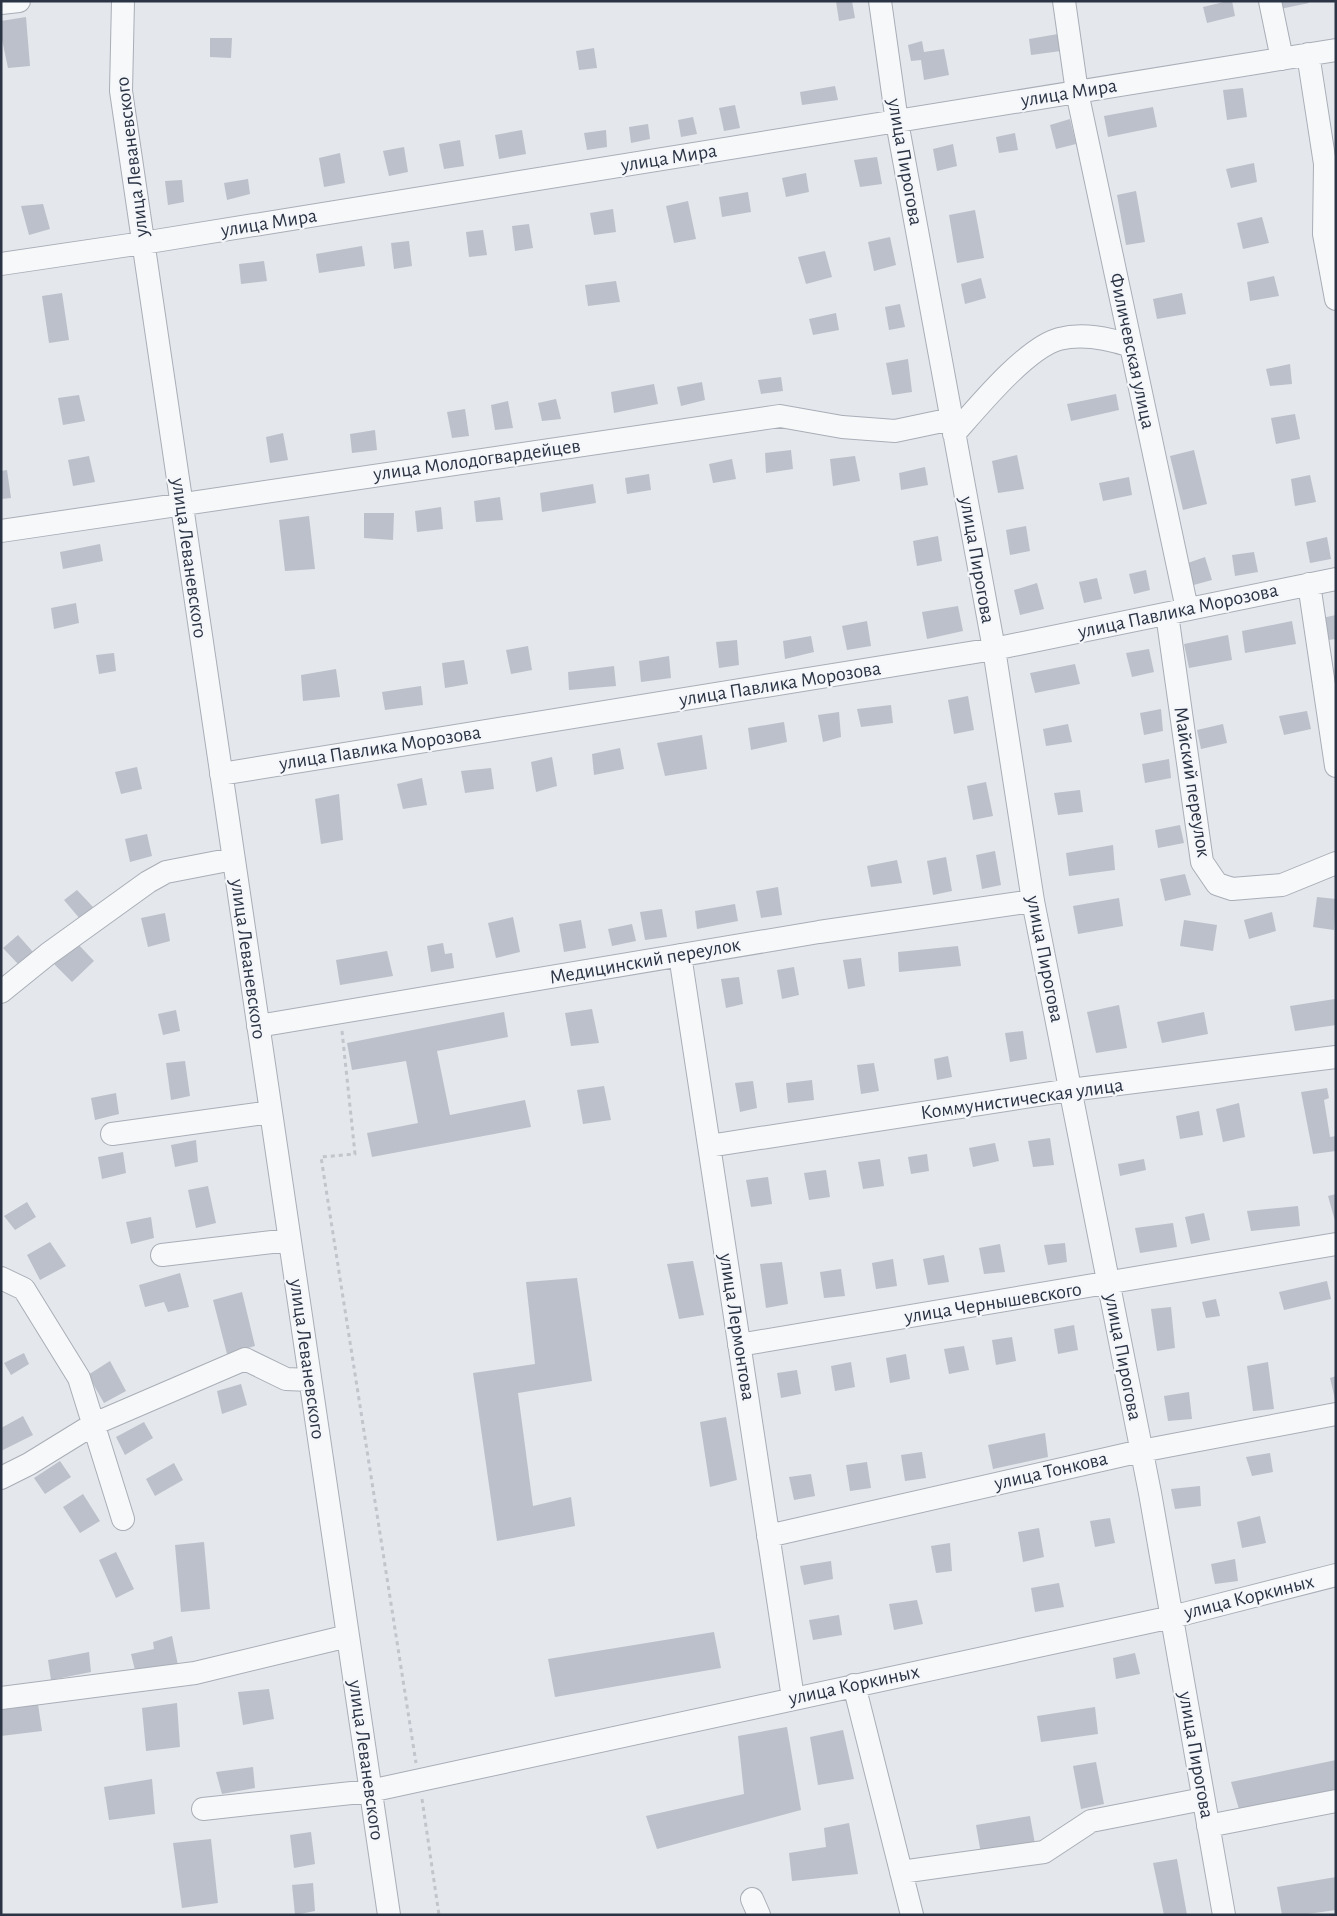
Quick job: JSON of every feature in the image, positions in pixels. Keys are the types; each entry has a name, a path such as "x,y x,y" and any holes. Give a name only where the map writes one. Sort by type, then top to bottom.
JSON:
{"street":[{"path":"1,3 19,1"},
{"name":"улица Пирогова","path":"880,1 897,122 994,649 1033,901 1142,1450 1224,1915"},
{"name":"Филичевская улица","path":"1064,1 1077,92 1131,346 1177,611"},
{"path":"1270,1 1282,58"},
{"name":"улица Леваневского","path":"119,2 121,91 389,1915"},
{"name":"улица Мира","path":"1,264 143,243 1336,50"},
{"path":"1308,54 1325,164 1324,234 1336,299"},
{"path":"953,426 1043,347 1057,339 1075,336 1094,337 1111,339 1131,346"},
{"name":"улица Молодогвардейцев","path":"1,531 780,416 842,427 895,431 953,426"},
{"name":"улица Павлика Морозова","path":"221,774 994,649 1336,579"},
{"path":"1309,584 1336,766"},
{"name":"Майский переулок","path":"1177,611 1202,862 1218,884 1232,889 1282,885 1336,862"},
{"path":"1,992 48,954 148,882 166,872 233,860"},
{"name":"Медицинский переулок","path":"258,1026 819,932 1033,901"},
{"name":"улица Лермонтова","path":"680,955 793,1698"},
{"name":"Коммунистическая улица","path":"709,1146 1070,1090 1336,1057"},
{"path":"112,1134 271,1112"},
{"path":"162,1256 290,1240"},
{"name":"улица Чернышевского","path":"740,1345 1336,1244"},
{"path":"1,1278 24,1289 80,1378 123,1518"},
{"path":"1,1478 29,1464 94,1424 245,1359 286,1379 310,1380"},
{"name":"улица Тонкова","path":"768,1536 1142,1450 1336,1414"},
{"name":"улица Коркиных","path":"203,1809 370,1791 1172,1617 1336,1575"},
{"path":"1,1698 195,1674 348,1636"},
{"path":"854,1685 912,1915"},
{"path":"901,1872 1044,1852 1091,1821 1203,1799"},
{"path":"1208,1826 1336,1801"}],"path":[{"path":"340,1012 355,1154 321,1157 439,1915"}],"building":[{"path":"836,1 852,1 855,18 839,21"},
{"path":"1232,1 1235,16 1207,23 1203,7"},
{"path":"1279,1 1308,1 1309,3 1280,9"},
{"path":"26,17 30,66 8,68 1,35 1,21"},
{"path":"1058,34 1061,51 1031,55 1029,39"},
{"path":"210,38 232,38 231,58 210,57"},
{"path":"922,41 924,52 944,49 949,75 924,80 921,60 911,61 908,45"},
{"path":"594,48 597,68 579,70 576,51"},
{"path":"835,86 838,100 802,105 800,92"},
{"path":"1243,88 1247,117 1227,120 1223,90"},
{"path":"735,105 740,128 724,131 719,108"},
{"path":"1153,107 1157,127 1108,137 1104,116"},
{"path":"693,117 697,134 681,137 678,120"},
{"path":"1070,119 1076,144 1056,149 1050,125"},
{"path":"648,124 650,139 631,143 629,127"},
{"path":"522,130 526,154 499,159 495,135"},
{"path":"606,130 607,147 587,150 584,133"},
{"path":"1015,133 1018,150 999,153 996,137"},
{"path":"460,140 464,166 444,169 439,144"},
{"path":"953,144 957,166 937,171 933,149"},
{"path":"404,147 408,172 389,176 383,151"},
{"path":"340,153 345,183 324,187 319,158"},
{"path":"877,157 882,184 860,187 854,160"},
{"path":"1254,163 1257,182 1231,188 1226,169"},
{"path":"806,173 809,192 786,197 782,178"},
{"path":"248,179 250,194 227,200 224,183"},
{"path":"182,180 184,202 168,205 165,181"},
{"path":"1136,191 1145,242 1126,245 1117,195"},
{"path":"748,192 751,212 722,217 719,197"},
{"path":"688,201 696,239 674,243 666,206"},
{"path":"43,204 50,229 29,235 21,206"},
{"path":"613,209 616,232 594,235 590,213"},
{"path":"975,210 984,258 957,263 949,215"},
{"path":"1262,217 1269,243 1243,249 1237,223"},
{"path":"529,224 533,248 515,251 512,226"},
{"path":"483,230 487,255 469,257 466,232"},
{"path":"890,237 896,265 874,271 868,242"},
{"path":"409,241 412,266 394,269 391,243"},
{"path":"362,246 365,266 319,273 316,254"},
{"path":"825,251 832,277 806,284 798,257"},
{"path":"264,261 267,281 241,284 239,264"},
{"path":"1274,276 1279,296 1250,301 1247,282"},
{"path":"981,278 986,298 965,304 961,284"},
{"path":"616,281 620,302 588,306 585,285"},
{"path":"62,293 69,340 49,343 42,296"},
{"path":"1182,293 1186,314 1157,319 1153,299"},
{"path":"900,304 905,327 889,330 885,307"},
{"path":"836,313 839,330 813,335 809,319"},
{"path":"908,359 912,392 892,395 886,363"},
{"path":"1290,364 1292,384 1270,386 1266,369"},
{"path":"781,377 783,391 761,394 758,380"},
{"path":"702,382 705,400 681,406 677,387"},
{"path":"654,384 658,404 614,413 611,392"},
{"path":"1116,394 1119,410 1071,421 1067,404"},
{"path":"79,395 85,421 63,425 58,398"},
{"path":"556,399 561,419 542,421 538,403"},
{"path":"508,401 513,428 495,430 491,405"},
{"path":"465,409 469,436 452,438 447,412"},
{"path":"1295,414 1300,439 1276,444 1271,418"},
{"path":"375,430 377,450 352,453 350,434"},
{"path":"283,433 288,460 270,463 266,437"},
{"path":"791,450 793,469 766,473 765,453"},
{"path":"1194,450 1207,504 1183,510 1170,456"},
{"path":"1017,455 1024,489 998,493 992,461"},
{"path":"89,456 95,482 73,486 68,460"},
{"path":"855,456 860,481 833,486 830,459"},
{"path":"732,459 736,479 713,483 709,464"},
{"path":"925,467 928,485 901,490 899,473"},
{"path":"7,470 11,498 1,499 1,471"},
{"path":"649,474 651,490 627,494 625,478"},
{"path":"1310,475 1316,502 1295,506 1291,479"},
{"path":"1129,477 1132,495 1103,501 1099,483"},
{"path":"593,484 596,503 542,512 540,493"},
{"path":"500,497 503,520 476,522 474,501"},
{"path":"441,507 443,529 417,532 415,511"},
{"path":"364,513 394,513 393,540 364,538"},
{"path":"309,516 315,569 285,571 279,520"},
{"path":"1026,526 1030,551 1010,555 1006,530"},
{"path":"938,536 942,561 917,566 913,541"},
{"path":"1327,537 1331,559 1310,563 1306,542"},
{"path":"100,544 103,561 63,569 60,552"},
{"path":"1254,552 1258,572 1235,576 1232,555"},
{"path":"1205,557 1212,580 1190,586 1185,564"},
{"path":"1146,570 1150,590 1134,594 1129,574"},
{"path":"1097,578 1102,599 1084,603 1079,582"},
{"path":"1037,583 1044,609 1020,615 1014,590"},
{"path":"76,603 79,623 54,629 51,608"},
{"path":"958,606 963,631 927,639 922,612"},
{"path":"1336,615 1336,639 1328,640 1322,618"},
{"path":"867,621 871,646 847,650 842,626"},
{"path":"1292,621 1296,644 1245,653 1242,631"},
{"path":"1228,635 1232,660 1189,668 1184,644"},
{"path":"811,636 814,652 785,659 783,641"},
{"path":"737,640 739,665 719,668 716,642"},
{"path":"528,646 532,670 511,674 506,650"},
{"path":"1149,649 1154,672 1132,677 1126,653"},
{"path":"114,653 116,671 99,674 96,655"},
{"path":"669,656 671,678 641,682 639,661"},
{"path":"464,660 468,684 445,688 442,663"},
{"path":"1075,664 1080,684 1035,693 1030,673"},
{"path":"614,666 616,686 569,690 568,672"},
{"path":"336,669 340,697 303,701 301,675"},
{"path":"421,686 423,705 385,710 382,692"},
{"path":"968,696 974,730 954,734 948,700"},
{"path":"891,705 893,723 861,727 857,709"},
{"path":"1161,709 1163,731 1144,735 1140,713"},
{"path":"1307,711 1311,729 1284,735 1279,716"},
{"path":"839,712 841,737 823,742 818,715"},
{"path":"784,722 787,742 751,750 748,728"},
{"path":"1068,724 1072,742 1046,746 1043,729"},
{"path":"1223,724 1227,743 1201,749 1197,730"},
{"path":"702,735 707,769 665,776 657,743"},
{"path":"620,748 624,769 594,775 592,754"},
{"path":"552,757 557,786 536,792 531,762"},
{"path":"1169,759 1171,778 1145,783 1142,764"},
{"path":"137,767 142,789 121,794 115,772"},
{"path":"491,768 494,789 465,793 461,771"},
{"path":"422,778 427,805 403,809 397,784"},
{"path":"986,782 993,816 973,820 967,786"},
{"path":"1080,790 1083,812 1058,815 1054,793"},
{"path":"339,794 343,840 321,844 315,799"},
{"path":"1180,825 1184,843 1158,848 1155,830"},
{"path":"147,834 152,856 130,862 125,839"},
{"path":"1113,845 1115,870 1069,876 1066,853"},
{"path":"995,851 1001,885 982,889 976,855"},
{"path":"946,857 952,891 933,895 927,861"},
{"path":"897,860 902,883 871,887 867,866"},
{"path":"1185,874 1191,895 1165,901 1160,879"},
{"path":"778,887 782,915 761,918 756,891"},
{"path":"77,890 93,907 80,919 64,900"},
{"path":"1317,897 1336,899 1334,930 1313,927"},
{"path":"1119,898 1123,926 1078,934 1073,906"},
{"path":"735,904 738,921 697,929 695,911"},
{"path":"662,909 667,937 645,940 640,912"},
{"path":"1272,912 1276,931 1249,939 1244,920"},
{"path":"165,913 170,941 148,947 141,918"},
{"path":"513,917 520,952 496,958 488,923"},
{"path":"581,920 586,948 564,952 559,924"},
{"path":"1184,920 1217,925 1213,951 1180,946"},
{"path":"632,924 636,941 612,946 608,929"},
{"path":"18,935 33,952 18,964 3,948"},
{"path":"77,943 94,961 72,982 53,963"},
{"path":"443,943 445,954 452,953 454,968 431,972 427,946"},
{"path":"958,946 961,966 899,972 898,952"},
{"path":"387,951 393,976 340,985 336,960"},
{"path":"861,958 865,986 848,989 843,960"},
{"path":"794,967 799,995 782,999 777,970"},
{"path":"739,977 743,1004 726,1008 721,979"},
{"path":"1335,999 1336,1025 1295,1031 1290,1006"},
{"path":"1119,1005 1127,1048 1096,1053 1087,1012"},
{"path":"592,1009 599,1043 571,1046 565,1013"},
{"path":"176,1010 180,1031 163,1035 158,1014"},
{"path":"504,1012 508,1037 437,1051 450,1115 525,1100 531,1127 372,1157 367,1133 418,1123 406,1061 352,1070 347,1043"},
{"path":"1204,1012 1208,1034 1162,1043 1157,1022"},
{"path":"1023,1031 1027,1059 1010,1062 1005,1033"},
{"path":"948,1056 952,1077 937,1080 934,1059"},
{"path":"185,1061 190,1096 171,1100 166,1063"},
{"path":"874,1063 879,1091 861,1094 857,1065"},
{"path":"812,1080 814,1100 788,1103 786,1083"},
{"path":"753,1081 757,1108 740,1112 735,1083"},
{"path":"604,1086 611,1120 583,1124 577,1090"},
{"path":"1327,1088 1329,1098 1324,1100 1330,1137 1336,1136 1336,1151 1313,1154 1301,1092"},
{"path":"116,1093 119,1114 95,1120 91,1098"},
{"path":"1239,1103 1245,1137 1223,1142 1216,1109"},
{"path":"1199,1111 1203,1135 1180,1139 1176,1116"},
{"path":"1050,1138 1054,1165 1033,1167 1028,1141"},
{"path":"196,1140 198,1162 175,1167 171,1145"},
{"path":"995,1143 999,1161 973,1167 969,1148"},
{"path":"123,1152 126,1173 102,1179 98,1157"},
{"path":"927,1154 929,1171 911,1174 908,1157"},
{"path":"880,1159 884,1186 863,1189 858,1162"},
{"path":"1144,1159 1146,1170 1120,1176 1118,1164"},
{"path":"826,1170 830,1197 809,1200 804,1173"},
{"path":"768,1177 772,1204 751,1207 746,1180"},
{"path":"208,1186 216,1223 196,1228 188,1190"},
{"path":"1336,1194 1336,1221 1335,1221 1328,1196"},
{"path":"27,1202 36,1217 15,1230 4,1216"},
{"path":"1298,1206 1300,1226 1251,1231 1247,1211"},
{"path":"1204,1213 1210,1240 1191,1244 1185,1217"},
{"path":"151,1217 154,1238 131,1244 126,1222"},
{"path":"1173,1223 1177,1247 1140,1253 1135,1228"},
{"path":"50,1242 66,1266 40,1280 27,1255"},
{"path":"1065,1243 1067,1262 1048,1265 1044,1245"},
{"path":"1000,1244 1005,1272 984,1274 979,1248"},
{"path":"944,1255 949,1282 928,1285 923,1259"},
{"path":"893,1259 897,1286 876,1289 872,1263"},
{"path":"693,1261 704,1315 679,1319 667,1264"},
{"path":"782,1262 788,1304 766,1308 760,1264"},
{"path":"841,1269 845,1296 824,1298 820,1272"},
{"path":"180,1273 189,1307 168,1312 164,1302 145,1307 139,1285"},
{"path":"577,1278 592,1381 518,1393 533,1506 571,1497 575,1526 497,1541 473,1373 535,1364 526,1282"},
{"path":"1327,1281 1331,1299 1284,1310 1279,1292"},
{"path":"242,1292 255,1346 227,1354 213,1300"},
{"path":"1216,1299 1220,1316 1206,1318 1202,1302"},
{"path":"1171,1307 1175,1348 1157,1351 1151,1309"},
{"path":"1074,1325 1078,1350 1058,1354 1054,1329"},
{"path":"1012,1337 1016,1361 996,1365 992,1340"},
{"path":"964,1346 969,1370 949,1374 944,1349"},
{"path":"24,1353 29,1364 11,1375 4,1363"},
{"path":"906,1354 910,1379 890,1383 886,1358"},
{"path":"110,1361 126,1391 104,1403 88,1375"},
{"path":"851,1362 855,1387 835,1391 831,1366"},
{"path":"1268,1362 1274,1409 1253,1411 1247,1366"},
{"path":"797,1370 801,1394 781,1398 777,1373"},
{"path":"1336,1376 1336,1399 1335,1399 1330,1378"},
{"path":"241,1384 247,1405 222,1414 217,1391"},
{"path":"1189,1392 1192,1419 1168,1421 1164,1396"},
{"path":"23,1416 33,1435 1,1451 1,1428"},
{"path":"726,1417 737,1480 710,1487 700,1422"},
{"path":"144,1422 153,1438 125,1455 116,1437"},
{"path":"1045,1433 1048,1457 993,1469 988,1445"},
{"path":"922,1452 926,1478 905,1481 901,1455"},
{"path":"1270,1453 1273,1472 1252,1476 1246,1457"},
{"path":"60,1461 71,1477 45,1494 34,1478"},
{"path":"867,1462 871,1488 850,1491 846,1465"},
{"path":"174,1463 183,1480 155,1496 146,1479"},
{"path":"811,1474 815,1496 794,1500 789,1477"},
{"path":"1200,1486 1201,1506 1175,1509 1171,1489"},
{"path":"83,1494 100,1521 80,1533 63,1507"},
{"path":"1260,1516 1266,1543 1242,1548 1237,1522"},
{"path":"1110,1518 1115,1543 1095,1547 1090,1521"},
{"path":"1039,1528 1044,1557 1023,1562 1018,1532"},
{"path":"204,1542 210,1609 181,1612 175,1545"},
{"path":"950,1543 952,1571 936,1573 931,1546"},
{"path":"116,1552 134,1589 116,1598 99,1560"},
{"path":"1235,1559 1238,1581 1215,1584 1211,1564"},
{"path":"831,1561 833,1579 804,1585 800,1566"},
{"path":"1059,1583 1064,1607 1035,1612 1031,1588"},
{"path":"917,1600 923,1624 894,1630 889,1604"},
{"path":"839,1615 842,1635 813,1640 809,1620"},
{"path":"714,1632 721,1668 555,1697 548,1659"},
{"path":"172,1636 179,1670 160,1674 158,1666 135,1670 131,1654 154,1649 153,1642"},
{"path":"89,1652 91,1672 51,1680 48,1660"},
{"path":"1135,1653 1140,1674 1116,1679 1113,1658"},
{"path":"269,1689 274,1719 243,1725 238,1692"},
{"path":"177,1703 180,1747 146,1751 142,1708"},
{"path":"38,1704 42,1731 1,1736 1,1710"},
{"path":"1095,1707 1098,1734 1041,1742 1037,1716"},
{"path":"787,1727 801,1810 657,1849 646,1816 744,1794 738,1736"},
{"path":"843,1730 854,1779 818,1785 810,1737"},
{"path":"1336,1760 1336,1795 1241,1816 1231,1782"},
{"path":"1096,1762 1104,1804 1081,1809 1073,1766"},
{"path":"253,1767 255,1788 222,1794 216,1772"},
{"path":"152,1779 155,1814 109,1820 104,1787"},
{"path":"1030,1816 1035,1844 981,1854 976,1825"},
{"path":"849,1823 858,1874 792,1881 789,1853 826,1847 824,1828"},
{"path":"311,1832 315,1864 294,1868 290,1835"},
{"path":"211,1839 218,1903 182,1908 173,1843"},
{"path":"1177,1859 1187,1915 1164,1915 1153,1863"},
{"path":"1336,1877 1336,1910 1300,1915 1282,1915 1277,1887"},
{"path":"313,1883 315,1911 295,1915 292,1885"}]}
